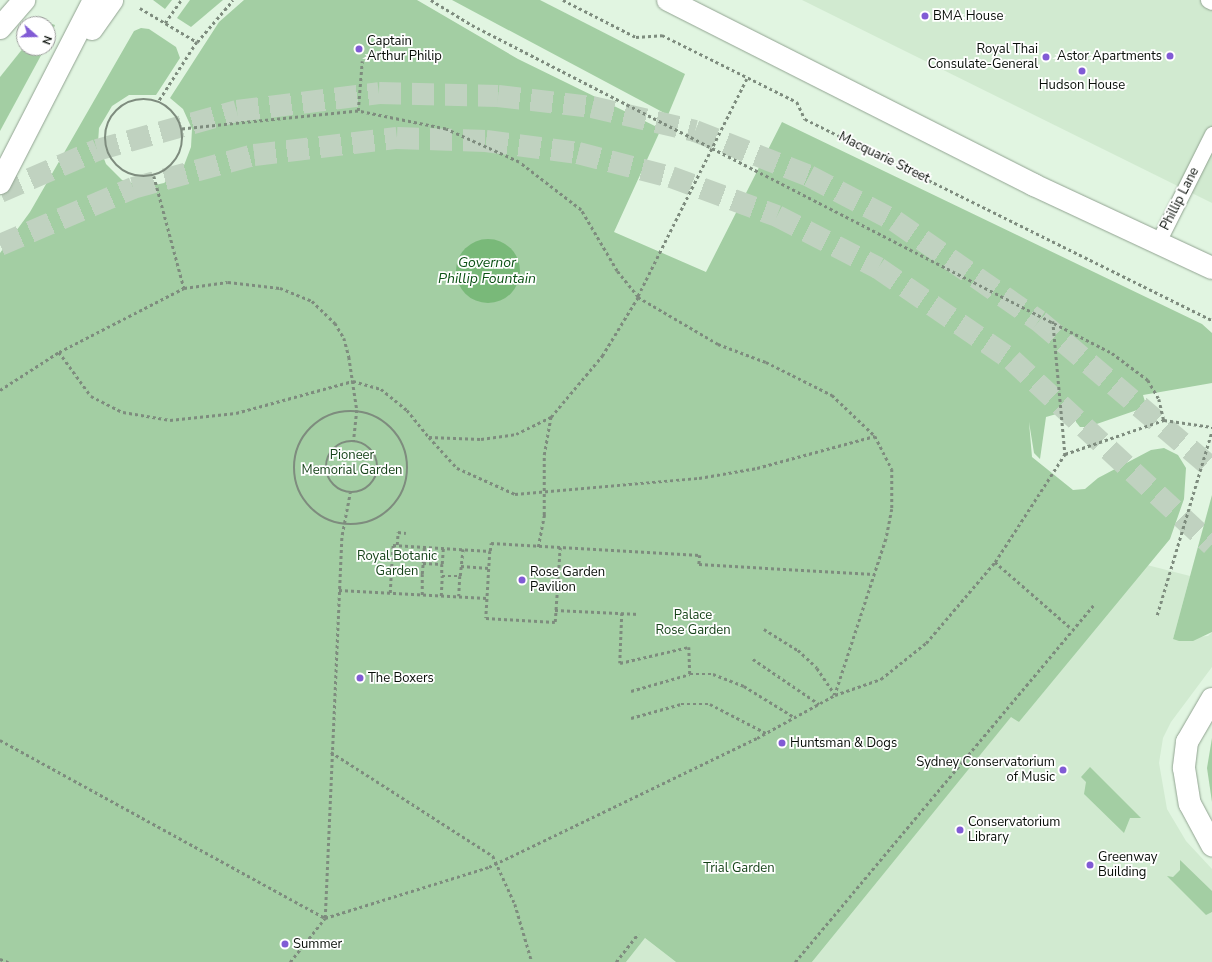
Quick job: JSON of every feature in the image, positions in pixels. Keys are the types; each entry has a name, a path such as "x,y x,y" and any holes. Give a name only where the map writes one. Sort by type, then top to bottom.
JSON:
{"main road":[{"path":"0,18 10,0"},
{"path":"0,28 24,0"},
{"path":"0,183 94,0"},
{"path":"37,110 112,0"},
{"path":"668,0 1034,185 1158,242 1211,269"},
{"path":"1212,699 1187,742 1184,768 1190,804 1212,845"}],"lane":[{"path":"1208,0 1212,2"},
{"name":"Phillip Lane","path":"1158,242 1212,134"}],"path":[{"path":"165,23 181,0"},
{"path":"159,101 197,42 232,0"},
{"path":"431,0 472,25 1053,322 1132,366 1148,380 1159,399 1164,420"},
{"name":"Macquarie Street","path":"564,0 636,37 662,35 746,79 797,102 805,119 1195,308 1212,320"},
{"path":"137,7 197,42"},
{"path":"358,111 362,61"},
{"path":"429,437 481,439 502,436 551,417 602,356 638,297 746,79"},
{"path":"132,100 159,101 177,116 182,129 180,152 174,162 154,176 140,177 116,166 108,155 105,128 120,106 132,100"},
{"path":"182,129 358,111 446,128 520,162 581,210 617,271 638,297 718,344 766,362 832,395 875,436 892,469 892,509 874,574 835,695"},
{"path":"154,176 184,288"},
{"path":"0,390 59,352 184,288 214,283 264,285 312,301 326,311 344,338 353,380 356,410 354,441"},
{"path":"1053,322 1065,454"},
{"path":"59,352 92,396 123,412 170,420 236,413 353,380 380,389 407,410 457,468 487,485 515,494 545,494 750,469 875,436"},
{"path":"356,410 374,414 390,424 407,456 408,474 403,492 393,507 361,525 343,525 314,511 298,491 293,471 295,451 304,433 318,420 336,411 356,410"},
{"path":"539,546 545,494 544,455 551,417"},
{"path":"290,962 325,918 498,862 766,733 835,695 881,679 904,662 926,642 995,562 1065,454 1164,420 1212,427"},
{"path":"1157,615 1212,431"},
{"path":"354,441 374,454 378,470 372,484 350,493 334,486 326,470 330,453 345,442 354,441"},
{"path":"325,918 339,590 343,525 350,493"},
{"path":"397,545 398,532 406,533"},
{"path":"560,547 555,622 486,618 491,543 700,555 699,564 874,574"},
{"path":"390,593 393,545 490,551"},
{"path":"422,594 424,547"},
{"path":"440,596 443,548"},
{"path":"460,596 460,576 463,549"},
{"path":"995,562 1072,629"},
{"path":"423,563 442,564"},
{"path":"461,566 489,568"},
{"path":"391,573 422,574"},
{"path":"442,576 460,576"},
{"path":"339,590 487,598"},
{"path":"795,962 1093,605"},
{"path":"555,610 639,614"},
{"path":"622,613 620,663 689,647 690,674"},
{"path":"764,629 798,650 817,668 835,695"},
{"path":"752,659 819,704"},
{"path":"631,691 690,674 714,674 744,686 794,718"},
{"path":"631,718 681,704 710,704 766,733"},
{"path":"0,740 325,918"},
{"path":"332,752 493,856 498,862 515,904 532,962"},
{"path":"616,962 638,934"},
{"path":"0,959 8,962"}],"shaded area":[{"path":"802,0 1212,0 1212,203"},
{"name":"Sydney Conservatorium of Music","path":"1147,565 1190,576 1173,639 1208,636 1212,632 1212,667 1171,722 1163,738 1159,763 1167,809 1186,841 1212,869 1212,962 812,962 1011,716 1019,722"},
{"path":"645,938 676,962 626,962"}],"green space":[{"path":"153,0 172,0 165,9"},
{"path":"190,0 223,0 191,27 177,18"},
{"name":"Royal Botanic Garden","path":"244,0 417,0 518,59 661,129 614,232 706,272 782,122 1202,324 1212,333 1212,383 1143,395 1146,405 1140,409 1088,427 1080,427 1076,422 1074,409 1046,417 1040,459 1034,453 1029,422 1032,457 1073,490 1085,489 1098,478 1151,450 1164,448 1178,455 1186,468 1184,499 1170,539 1019,722 1011,717 812,962 676,962 645,938 626,962 0,962 0,253 30,212 134,31 141,28 149,29 176,47 180,58 156,95 129,95 112,106 99,128 98,143 106,164 122,180 146,187 164,183 183,168 191,147 192,129 183,109 170,98 219,22"},
{"path":"452,0 540,0 685,74 668,115"},
{"path":"17,56 41,56 0,131 0,77"},
{"path":"1212,495 1212,632 1193,641 1179,641 1173,639"},
{"path":"1212,738 1212,802 1207,768"},
{"path":"1090,767 1141,818 1130,818 1124,833 1084,794 1086,782 1081,777"},
{"path":"1180,860 1212,891 1212,912 1206,915 1167,876 1173,877 1180,870"}],"water":[{"name":"Governor Phillip Fountain","path":"482,239 494,239 511,248 518,259 520,271 518,283 511,294 494,303 482,303 470,298 461,289 456,277 456,265 461,253 470,244"}],"tunnel":[{"path":"0,192 97,150 237,111 379,93 498,96 592,107 695,131 809,176 895,221 1039,321 1212,468"},
{"path":"0,245 133,188 254,155 397,138 486,141 578,153 671,177 777,216 878,268 1012,360 1212,545"}],"place":[{"name":"BMA House","path":"925,16"},
{"name":"Captain Arthur Philip","path":"359,49"},
{"name":"Astor Apartments","path":"1170,56"},
{"name":"Royal Thai Consulate-General","path":"1046,57"},
{"name":"Hudson House","path":"1082,71"},
{"name":"Rose Garden Pavilion","path":"522,580"},
{"name":"The Boxers","path":"360,678"},
{"name":"Huntsman & Dogs","path":"782,743"},
{"name":"Sydney Conservatorium of Music","path":"1063,770"},
{"name":"Conservatorium Library","path":"960,830"},
{"name":"Greenway Building","path":"1090,865"},
{"name":"Summer","path":"285,944"}],"park label":[{"name":"Pioneer Memorial Garden","path":"352,464"},
{"name":"Palace Rose Garden","path":"693,624"},
{"name":"Trial Garden","path":"739,868"}]}
